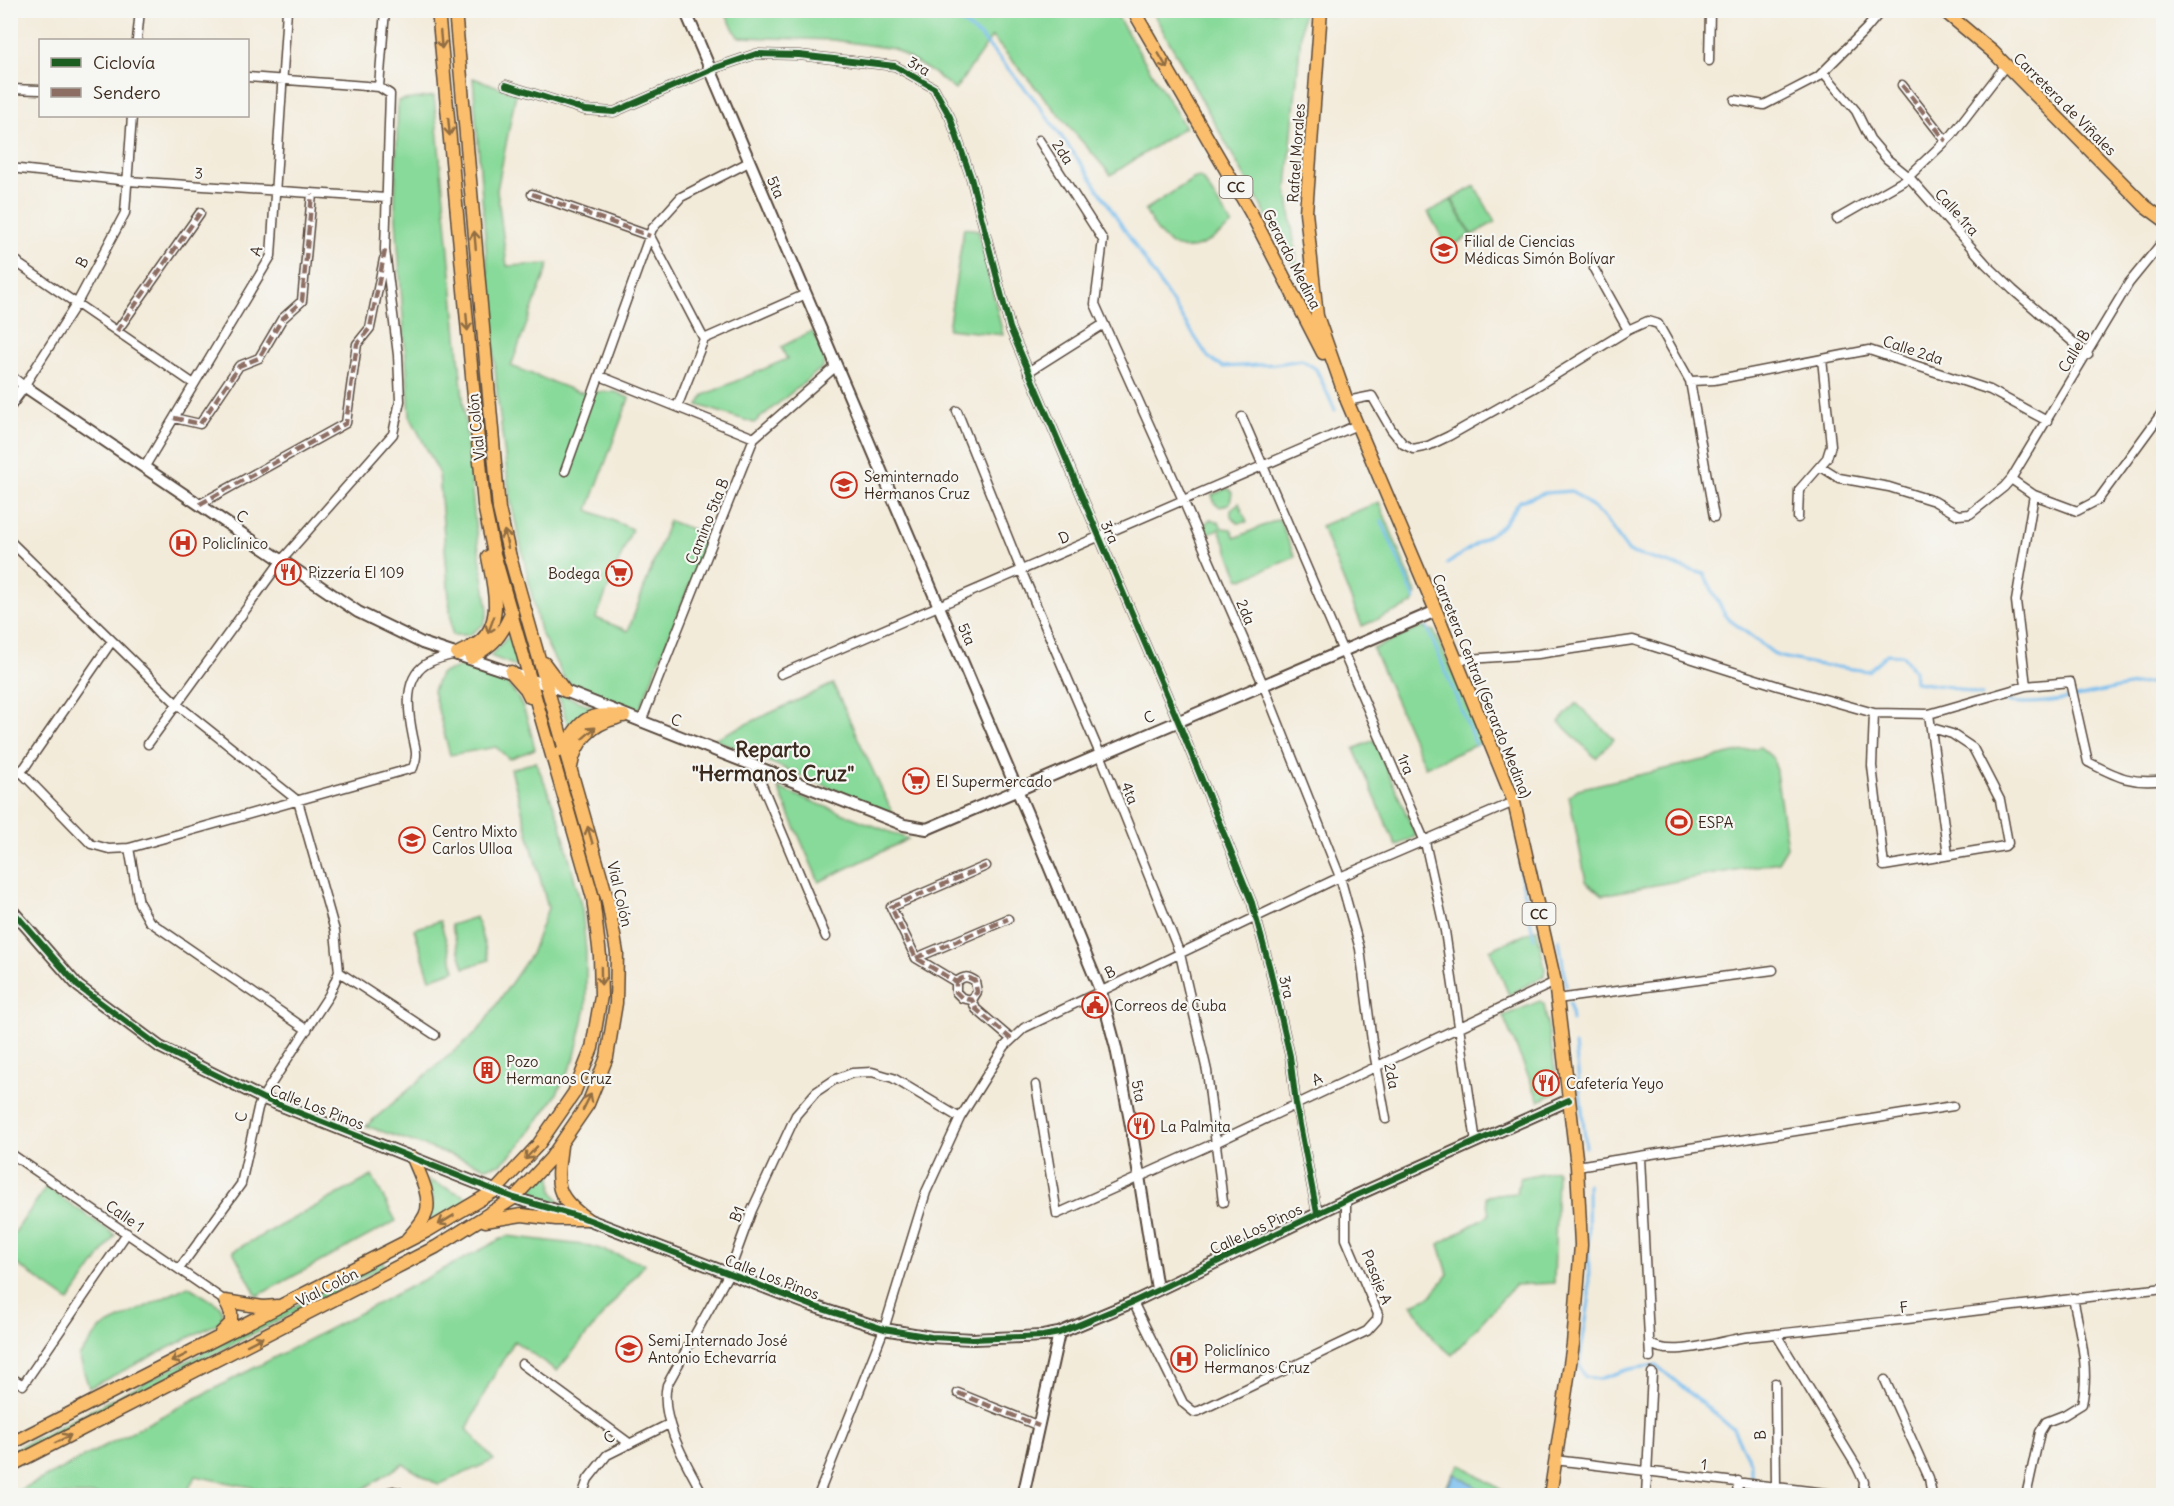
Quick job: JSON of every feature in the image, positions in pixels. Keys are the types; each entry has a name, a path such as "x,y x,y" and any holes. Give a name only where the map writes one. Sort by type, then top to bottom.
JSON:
{"main road":[{"name":"Vial Colón","path":"10,1444 406,1242 496,1190 538,1145 574,1093 592,1048 601,996 600,956 593,898 494,554 484,505 438,10"},
{"name":"Vial Colón","path":"10,1466 426,1253 514,1198 551,1158 588,1104 607,1057 616,1003 616,953 609,901 520,595 499,509 455,10"},
{"name":"Gerardo Medina","path":"1133,10 1251,213 1322,351 1333,366"},
{"name":"Rafael Morales","path":"1321,10 1306,212 1317,316 1333,366"},
{"name":"Carretera de Viñales","path":"1943,10 2006,65 2145,206 2163,220"},
{"name":"Carretera Central (Gerardo Medina)","path":"1333,366 1514,802 1555,982 1577,1166 1581,1245 1573,1344 1550,1496"},
{"path":"457,654 478,643 487,634 496,608 485,536 484,505"},
{"path":"471,658 502,635 520,595"},
{"path":"536,652 565,691"},
{"path":"511,672 526,689 544,729"},
{"path":"555,763 572,734 585,719 599,714 624,716"},
{"path":"571,768 574,752 582,738 599,725 624,716"},
{"path":"561,1143 559,1191 570,1207 587,1220"},
{"path":"406,1242 427,1209 425,1187 414,1158"},
{"path":"478,1222 522,1215 556,1220 587,1220"},
{"path":"225,1301 263,1307 284,1305"},
{"path":"209,1343 231,1323 231,1312 225,1301"}],"street":[{"path":"137,39 140,10"},
{"name":"A","path":"144,468 272,256 288,10"},
{"path":"379,87 385,10"},
{"name":"5ta","path":"685,10 1101,993 1116,1048 1131,1126 1157,1289"},
{"path":"1709,61 1710,10"},
{"path":"1735,100 1764,105 1818,77 1882,10"},
{"name":"3ra","path":"506,85 585,110 614,112 710,70 756,54 800,55 895,66 934,88 950,117 971,178 1010,328 1178,721 1256,917 1290,1056 1296,1104 1317,1213"},
{"path":"1837,219 1908,176 1963,122 2006,65"},
{"name":"Calle 1ra","path":"1823,72 1856,111 1870,139 1887,159 1908,176 1993,270 2088,355"},
{"path":"148,744 281,561 393,434 400,401 386,250 390,94 379,87 249,76"},
{"path":"1902,85 1946,141"},
{"path":"10,88 39,90"},
{"name":"B","path":"10,405 77,303 125,213 132,117"},
{"name":"2da","path":"1039,140 1103,240 1095,304 1184,500 1263,684 1340,877 1360,949 1376,1066 1386,1119"},
{"path":"565,471 652,229 681,196 749,162"},
{"name":"3","path":"10,168 128,182 386,198"},
{"path":"174,418 200,424 238,366 259,358 282,319 302,301 312,194"},
{"path":"532,194 650,236 704,339"},
{"path":"117,331 200,213"},
{"name":"Calle B","path":"1820,466 1839,478 1889,487 1934,501 1958,515 1970,514 2011,479 2088,355 2129,283 2163,240"},
{"path":"200,504 346,423 357,344 370,328 386,250"},
{"path":"10,273 14,260 194,384"},
{"path":"1594,269 1628,330"},
{"path":"677,407 704,339 806,294"},
{"path":"1347,401 1372,396 1403,444 1413,449 1428,446 1521,395 1628,330 1648,321 1658,324 1690,381 1714,517"},
{"path":"1028,372 1104,324"},
{"name":"Calle 2da","path":"1690,381 1714,380 1869,350 1990,390 2047,421"},
{"name":"Camino 5ta B","path":"641,722 754,438 834,368 832,358"},
{"path":"1798,518 1798,490 1827,458 1831,445 1822,359"},
{"name":"C","path":"10,375 358,612 422,643 565,691 904,825 927,828 1436,611"},
{"path":"600,376 754,438"},
{"path":"2011,479 2034,495 2077,511 2098,500 2163,410"},
{"name":"4ta","path":"957,411 1021,570 1100,754 1180,954 1207,1071 1223,1202"},
{"name":"1ra","path":"1242,417 1425,842 1445,931 1476,1142"},
{"name":"D","path":"781,674 1358,424"},
{"path":"2026,686 2016,601 2034,495"},
{"path":"10,542 178,705 298,801 335,931 339,972 435,1035"},
{"path":"1456,660 1538,654 1633,640 1778,686 1874,713 1929,714 2026,686 2070,682 2088,762 2121,779 2145,783 2163,780"},
{"path":"10,780 20,771 112,641"},
{"path":"20,771 91,844 109,849 129,848 413,768 418,757 408,696 415,675 428,663 457,654"},
{"path":"1874,713 1872,766 1884,866 2006,846 2008,843 2000,800 1973,748 1952,734 1932,728"},
{"path":"1929,714 1948,855"},
{"path":"754,766 826,938"},
{"name":"B","path":"884,1329 926,1192 960,1118 1011,1039 1024,1028 1340,877 1514,802"},
{"path":"129,848 139,903 149,921 307,1030"},
{"path":"956,982 916,958 891,907 986,866"},
{"name":"Calle Los Pinos","path":"10,908 78,986 160,1047 262,1098 514,1198 587,1220 813,1306 884,1329 931,1337 973,1339 1043,1336 1059,1333 1133,1302 1317,1213 1569,1100"},
{"path":"916,958 1008,919"},
{"path":"1557,999 1773,970"},
{"name":"C","path":"179,1269 241,1184 262,1098 307,1030 339,972"},
{"path":"956,982 962,977 969,977 975,981 977,992 972,1000"},
{"path":"956,982 956,992 962,998 972,1000"},
{"name":"A","path":"1036,1085 1057,1214 1217,1142 1555,982"},
{"path":"972,1000 976,1009 1011,1039"},
{"name":"B1","path":"704,1496 669,1424 665,1400 668,1385 729,1273 752,1210 796,1115 816,1092 834,1080 852,1073 872,1072 893,1078 960,1118"},
{"path":"1577,1166 1953,1106"},
{"name":"Calle 1","path":"10,1153 225,1301"},
{"path":"1640,1157 1650,1358"},
{"name":"Pasaje A","path":"1133,1302 1183,1403 1194,1412 1367,1331 1377,1320 1377,1306 1346,1239 1346,1200"},
{"path":"10,1377 23,1385 127,1233"},
{"name":"F","path":"1649,1343 1655,1348 1676,1350 1738,1338 2163,1288"},
{"path":"2026,1496 2040,1432 2046,1422 2082,1404 2086,1387 2085,1358 2073,1298"},
{"path":"818,1496 884,1329"},
{"path":"1023,1496 1059,1333"},
{"path":"1776,1334 1857,1467 1864,1482 1863,1496"},
{"path":"522,1364 629,1443"},
{"path":"1646,1496 1652,1373"},
{"path":"1885,1380 1929,1478 1932,1496"},
{"name":"B","path":"1775,1383 1776,1486"},
{"path":"958,1393 1039,1426"},
{"name":"C","path":"582,1496 588,1479 607,1455 669,1424"},
{"name":"1","path":"1555,1460 1850,1496"},
{"path":"1737,1496 1742,1482"},
{"path":"382,1496 388,1491 403,1493"}],"green space":[{"path":"724,11 1114,11 1185,127 1111,175 992,37 955,90 935,74 894,49 834,40 738,37"},
{"path":"1152,11 1303,11 1287,189 1298,272"},
{"path":"473,78 516,93 497,190 507,266 549,264 511,366 578,392 616,392 629,398 588,510 632,529 596,618 628,631 669,521 705,534 706,543 638,714 577,688 564,678 540,631 510,497 497,393"},
{"path":"434,96 475,523 488,610 484,624 469,635 452,635 439,473 410,416 395,204 398,101"},
{"path":"1199,177 1204,181 1232,225 1203,245 1180,248 1160,234 1145,210"},
{"path":"1475,186 1495,222 1472,235 1452,199"},
{"path":"1451,200 1471,235 1448,248 1428,212"},
{"path":"964,228 978,230 1003,335 948,329"},
{"path":"812,331 825,356 823,367 754,423 698,405 704,395 787,359 781,347"},
{"path":"1228,488 1232,493 1230,503 1221,507 1215,504 1212,495"},
{"path":"1379,502 1416,593 1413,604 1362,626 1321,526"},
{"path":"1239,503 1247,522 1237,523 1231,516 1231,509"},
{"path":"1210,519 1219,522 1222,528 1231,529 1235,538 1279,519 1295,557 1240,580 1219,529 1203,535 1203,526"},
{"path":"1422,627 1434,631 1483,742 1425,767 1373,649"},
{"path":"510,635 521,668 490,656"},
{"path":"466,664 488,672 508,685 514,692 524,710 535,749 509,759 496,747 450,755 433,691 440,674"},
{"path":"833,684 893,814 714,739"},
{"path":"558,693 596,708 569,729"},
{"path":"1576,703 1614,739 1596,758 1559,722"},
{"path":"1374,740 1416,836 1396,846 1354,749"},
{"name":"ESPA","path":"1760,747 1774,759 1787,847 1778,862 1602,895 1586,881 1569,796 1578,789"},
{"path":"536,762 560,821 582,909 586,952 586,1008 574,1060 555,1097 520,1145 501,1164 486,1167 366,1126 479,1030 531,954 548,908 511,769"},
{"path":"778,788 908,839 819,882"},
{"path":"476,917 489,960 464,968 451,925"},
{"path":"440,921 455,970 430,979 414,929"},
{"path":"1537,929 1545,969 1544,976 1509,995 1490,950"},
{"path":"1540,1001 1544,1004 1557,1081 1556,1093 1539,1101 1503,1016"},
{"path":"1557,1170 1554,1283 1515,1285 1452,1355 1433,1339 1412,1304 1430,1297 1448,1274 1439,1244 1489,1215 1486,1196 1517,1193 1520,1178"},
{"path":"550,1171 553,1192 565,1209 527,1193"},
{"path":"372,1176 396,1221 257,1296 233,1251"},
{"path":"428,1180 472,1199 427,1226 433,1199"},
{"path":"46,1187 115,1235 69,1301 11,1260 11,1238"},
{"path":"507,1236 591,1246 645,1264 557,1371 514,1341 467,1429 494,1460 438,1485 403,1464 354,1495 306,1485 266,1490 195,1476 186,1495 11,1495"},
{"path":"383,1261 385,1266 11,1458 11,1451"},
{"path":"188,1286 220,1306 223,1315 220,1322 89,1388 79,1356 101,1328"},
{"path":"1460,1464 1509,1495 1440,1496"}],"water":[{"path":"1455,1474 1487,1494 1442,1495"}],"waterway":[{"path":"946,10 982,38 1034,99 1085,169 1208,357 1223,367 1302,360 1316,369 1335,410"},
{"path":"1447,564 1502,526 1520,501 1545,493 1572,491 1602,515 1629,552 1704,574 1726,617 1777,656 1814,664 1868,671 1887,654 1902,655 1914,670 1915,682 1951,687 1982,695"},
{"path":"1382,521 1415,599"},
{"path":"1427,627 1476,745"},
{"path":"1994,699 2015,703 2036,703 2122,687 2164,682"},
{"path":"1520,871 1534,938"},
{"path":"1559,939 1566,985"},
{"path":"1570,1003 1572,1021"},
{"path":"1575,1045 1586,1147"},
{"path":"1588,1184 1589,1301 1579,1364 1585,1377 1599,1379 1630,1369 1656,1365 1733,1429 1751,1464 1751,1496"}],"marked path":[{"path":"1902,85 1946,141"},
{"path":"174,418 200,424 239,366 259,358 282,319 302,301 312,194"},
{"path":"532,194 650,236"},
{"path":"117,331 200,213"},
{"path":"200,504 346,423 357,344 370,328 385,250"},
{"path":"986,866 891,907 916,958 956,982 956,992 962,998 972,1000 976,1009 1011,1039"},
{"path":"916,958 1008,919"},
{"path":"956,982 966,977 975,981 977,992 972,1000"},
{"path":"958,1393 1039,1426"}],"cycle path":[{"path":"506,85 585,110 614,112 715,68 756,54 799,55 895,66 934,88 950,117 971,178 1010,328 1178,721 1252,903 1290,1056 1296,1104 1317,1213"},
{"path":"10,908 78,986 160,1047 262,1098 514,1198 587,1219 813,1306 884,1329 931,1337 973,1339 1043,1336 1059,1333 1133,1302 1346,1200 1569,1100"}],"place":[{"name":"Filial de Ciencias Médicas Simón Bolívar","path":"1444,250"},
{"name":"Seminternado Hermanos Cruz","path":"844,485"},
{"name":"Policlínico","path":"183,543"},
{"name":"Pizzería El 109","path":"288,572"},
{"name":"Bodega","path":"619,573"},
{"name":"El Supermercado","path":"916,781"},
{"name":"ESPA","path":"1679,822"},
{"name":"Centro Mixto Carlos Ulloa","path":"412,840"},
{"name":"Correos de Cuba","path":"1095,1005"},
{"name":"Pozo Hermanos Cruz","path":"487,1070"},
{"name":"Cafetería Yeyo","path":"1546,1083"},
{"name":"La Palmita","path":"1141,1126"},
{"name":"Semi Internado José Antonio Echevarría","path":"629,1349"},
{"name":"Policlínico Hermanos Cruz","path":"1184,1359"}],"district":[{"name":"Reparto \"Hermanos Cruz\"","path":"773,761"}]}
